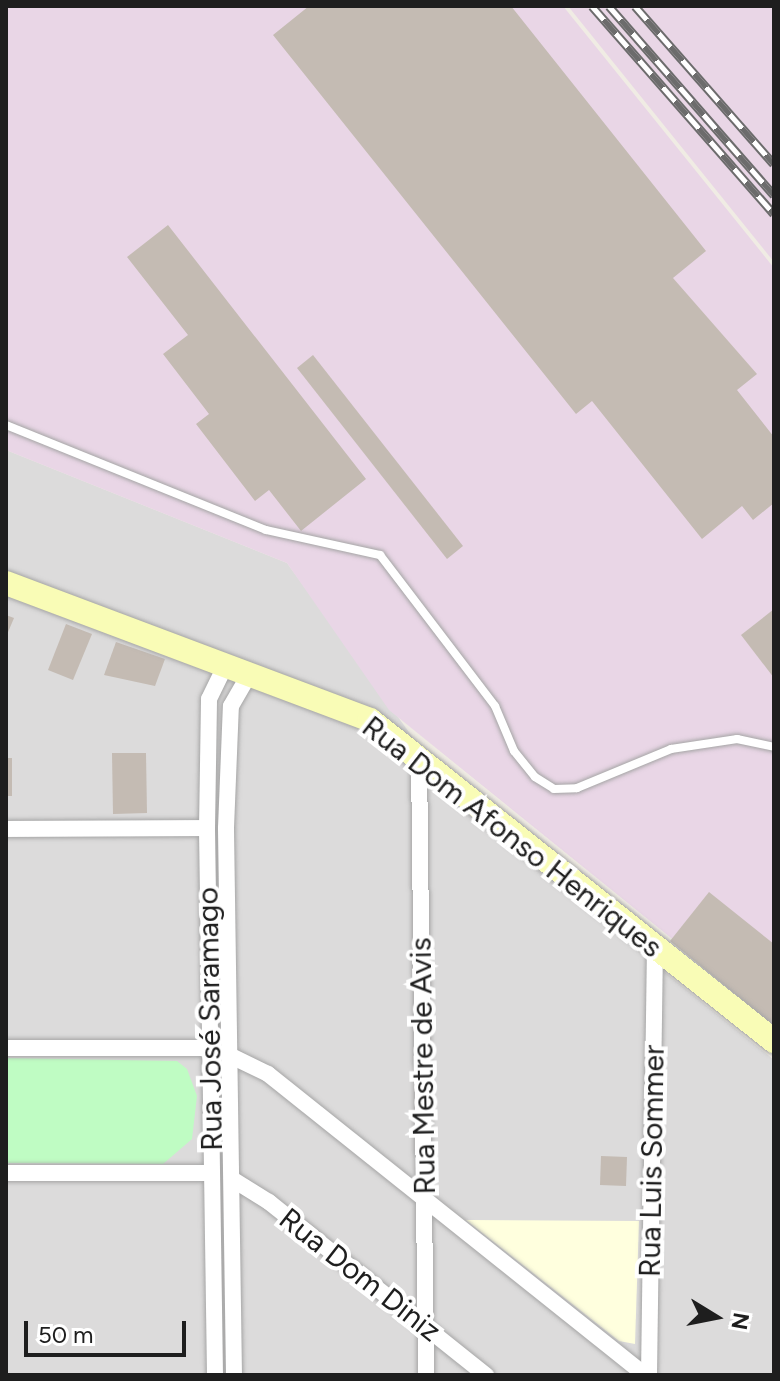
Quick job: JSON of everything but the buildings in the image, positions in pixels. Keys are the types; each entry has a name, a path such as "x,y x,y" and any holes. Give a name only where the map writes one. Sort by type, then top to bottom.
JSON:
{"street":[{"name":"Rua Dom Afonso Henriques","path":"6,583 370,720 774,1041"},
{"name":"Rua José Saramago","path":"215,1375 207,828 209,699 225,666"},
{"name":"Rua José Saramago","path":"234,1375 226,828 231,706 248,676"},
{"name":"Rua Mestre de Avis","path":"419,757 426,1375"},
{"path":"6,829 207,828"},
{"name":"Rua Luis Sommer","path":"647,1375 655,947"},
{"path":"6,1048 210,1048"},
{"path":"231,1056 268,1074 647,1375"},
{"path":"6,1173 212,1173"},
{"name":"Rua Dom Diniz","path":"232,1179 269,1202 486,1375"}],"lane":[{"path":"6,425 266,530 380,555 495,706 514,751 535,777 554,789 577,788 671,749 737,739 774,747"},
{"path":"207,828 226,828"},
{"path":"210,1048 231,1056"},
{"path":"212,1173 232,1179"}],"shaded area":[{"path":"6,6 563,6 774,268 774,1021 389,710 287,563 6,450"},
{"path":"568,6 774,6 774,262"},
{"path":"6,450 287,563 468,814 774,1060 774,1375 6,1375"},
{"path":"466,1220 639,1221 635,1344 619,1341"}],"green space":[{"path":"6,1058 177,1061 187,1069 197,1096 192,1139 163,1164 6,1163"}],"railway":[{"path":"592,6 774,214"},
{"path":"609,6 774,195"},
{"path":"635,6 774,164"}]}
